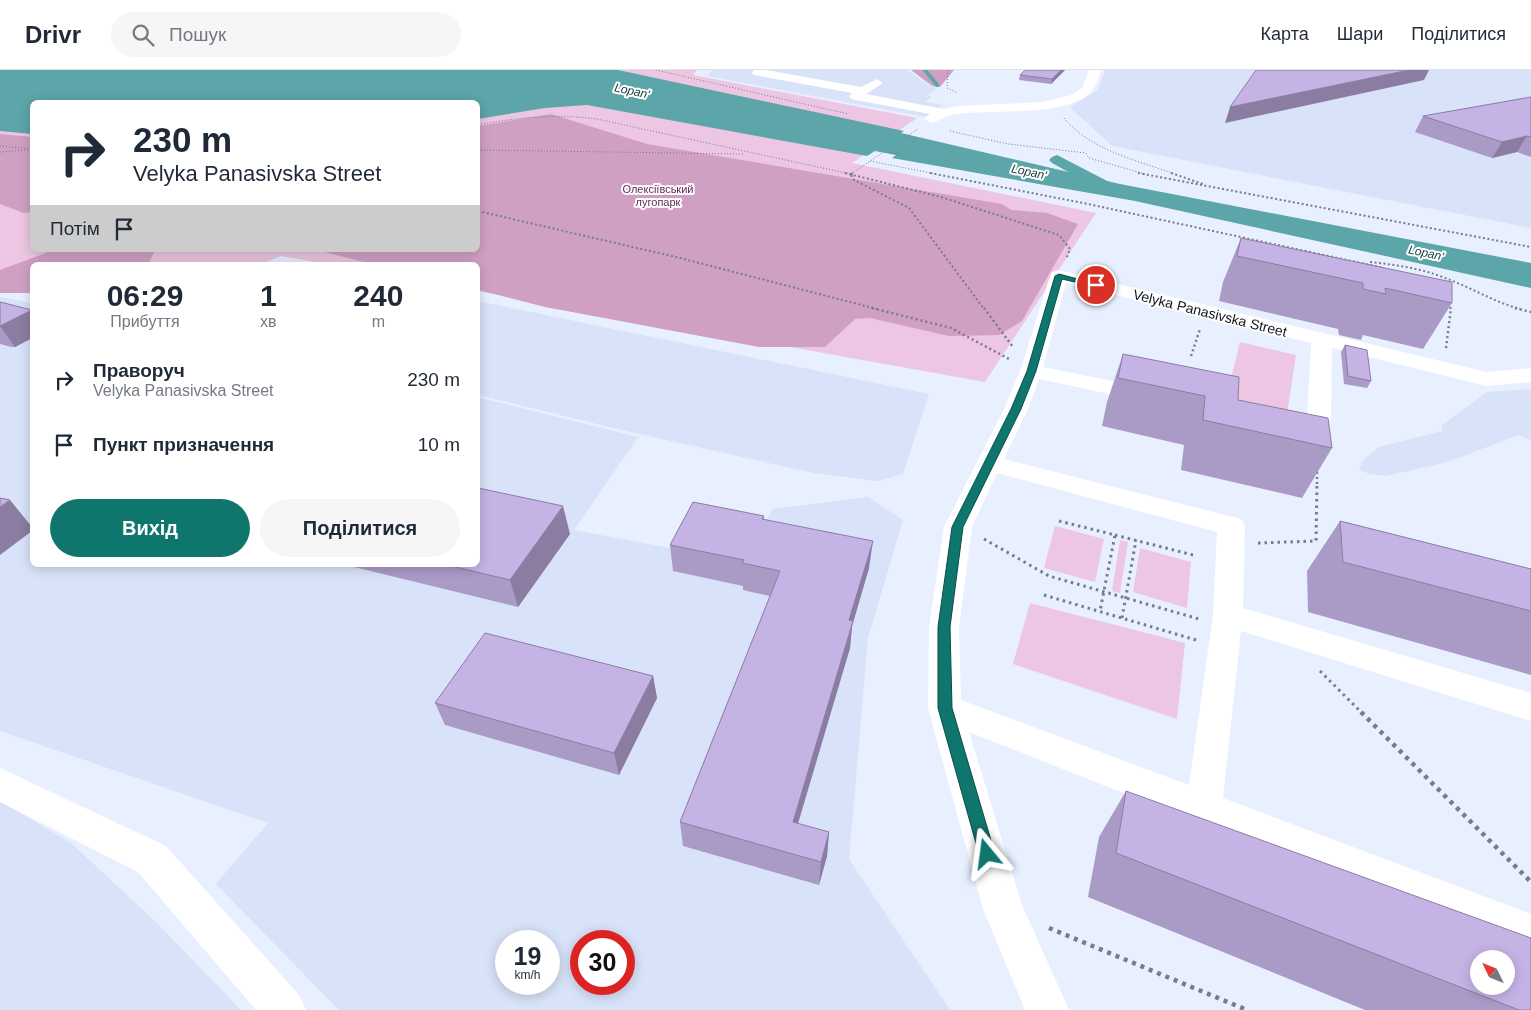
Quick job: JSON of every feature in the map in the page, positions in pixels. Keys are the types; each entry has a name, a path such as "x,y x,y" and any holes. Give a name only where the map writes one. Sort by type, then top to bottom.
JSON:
{"street":[{"path":"760,70 758,73 863,91"},
{"path":"931,119 944,113 971,109 1054,104 1078,97 1088,88 1095,70"},
{"path":"877,83 855,96 944,113"},
{"path":"1047,1010 1003,909 945,708 944,627 959,524 1016,409 1031,371 1059,276"},
{"name":"Velyka Panasivska Street","path":"1059,276 1487,379 1531,376"},
{"path":"1319,419 1322,340"},
{"path":"1031,371 1165,399"},
{"path":"989,463 1231,526 1226,630 1204,809"},
{"path":"1226,630 1531,707"},
{"path":"945,708 1531,934"},
{"path":"0,784 152,859 284,1010"}],"path":[{"path":"656,70 854,115"},
{"path":"1054,104 1072,129 1085,140 1101,148 1216,188"},
{"path":"480,125 514,118 573,116 597,119 850,174 941,197 1059,235 1070,249 1059,276"},
{"path":"931,119 939,121 931,127 1008,144 1086,153 1089,158 1134,172 1531,247"},
{"path":"850,174 885,151 897,154 917,139 906,137 912,133"},
{"path":"0,146 30,149"},
{"path":"0,152 30,149"},
{"path":"480,150 750,153"},
{"path":"870,161 1386,268"},
{"path":"850,174 854,180 909,208 1031,371"},
{"path":"480,211 680,258 951,328 1031,371"},
{"path":"1358,261 1413,267 1446,278 1506,305 1531,312"},
{"path":"1434,366 1445,356 1450,307 1446,300"},
{"path":"1191,356 1205,312"},
{"path":"1230,545 1316,541 1319,419"},
{"path":"1309,475 1316,483"},
{"path":"1059,520 1193,554"},
{"path":"959,524 1049,576 1226,630"},
{"path":"1100,611 1115,535"},
{"path":"1122,618 1136,540"},
{"path":"1044,595 1122,618 1226,630"},
{"path":"1314,665 1531,882"},
{"path":"1003,909 1247,1010"}],"shaded area":[{"path":"712,70 907,70 930,86 938,88 927,95 932,96 925,102 943,105 925,117 707,76"},
{"path":"1105,70 1531,70 1531,228 1112,146 1070,107 1098,90"},
{"path":"0,297 30,303 30,567 480,567 480,398 638,437 574,530 675,549 757,537 773,509 868,497 903,520 868,638 849,859 950,1010 339,1010 216,884 268,823 0,731"},
{"path":"480,301 929,394 903,474 877,481 814,473 626,431 480,395"},
{"path":"1531,389 1531,440 1518,435 1448,462 1386,476 1370,474 1359,470 1362,461 1379,447 1442,431 1442,425 1487,392"},
{"path":"0,801 71,843 155,921 241,1010 0,1010"}],"green space":[{"name":"Олексіївський лугопарк","path":"0,70 697,70 693,75 917,118 852,163 1096,213 985,382 480,291 480,262 316,262 281,256 266,262 30,262 30,293 0,288"},
{"path":"911,70 954,70 940,87 932,86"},
{"path":"551,114 647,144 1002,204 1011,210 1047,213 1078,224 1022,321 999,335 949,336 870,318 855,319 825,347 759,347 545,307 480,291 480,262 364,262 324,252 480,252 480,126"},
{"path":"0,134 30,137 30,212 24,213 0,204"},
{"path":"49,252 154,252 149,262 30,262 30,293 0,293 0,270"},
{"path":"1240,342 1296,355 1285,427 1223,411"},
{"path":"1055,526 1104,539 1095,582 1044,568"},
{"path":"1120,540 1128,542 1120,593 1112,591"},
{"path":"1140,548 1191,562 1187,608 1133,592"},
{"path":"1030,603 1185,643 1177,719 1013,664"}],"water":[{"name":"Lopan'","path":"0,70 618,70 904,131 901,133 1120,184 1531,263 1531,288 1135,201 892,158 896,155 875,151 867,156 587,105 545,108 480,119 480,100 30,100 30,134 0,131"}],"building":[{"path":"1025,70 1061,70 1052,79 1020,75"},
{"path":"1256,70 1409,70 1230,107"},
{"path":"1531,97 1531,137 1527,136 1502,142 1423,116"},
{"path":"1241,238 1452,282 1452,303 1385,288 1386,294 1363,289 1363,283 1237,256"},
{"path":"0,302 30,310 30,311 0,326"},
{"path":"1345,345 1367,350 1371,381 1348,376"},
{"path":"1123,354 1239,377 1238,400 1328,418 1332,448 1203,420 1205,396 1118,378"},
{"path":"480,488 563,506 510,580 455,567 480,567"},
{"path":"0,498 10,500 0,507"},
{"path":"693,502 764,516 762,519 873,541 849,620 853,621 793,822 829,832 821,862 680,822 780,571 742,563 744,560 670,545"},
{"path":"1340,521 1531,569 1531,611 1343,562"},
{"path":"485,633 653,676 614,753 435,703"},
{"path":"1126,791 1531,938 1531,1010 1519,1010 1480,995 1515,995 1515,950 1470,950 1470,991 1116,853"}],"waterway":[{"path":"925,70 937,85"},
{"path":"1057,160 1105,186"}],"route":[{"path":"987,854 945,708 944,627 958,527 1016,409 1031,371 1059,276 1096,285"}]}
